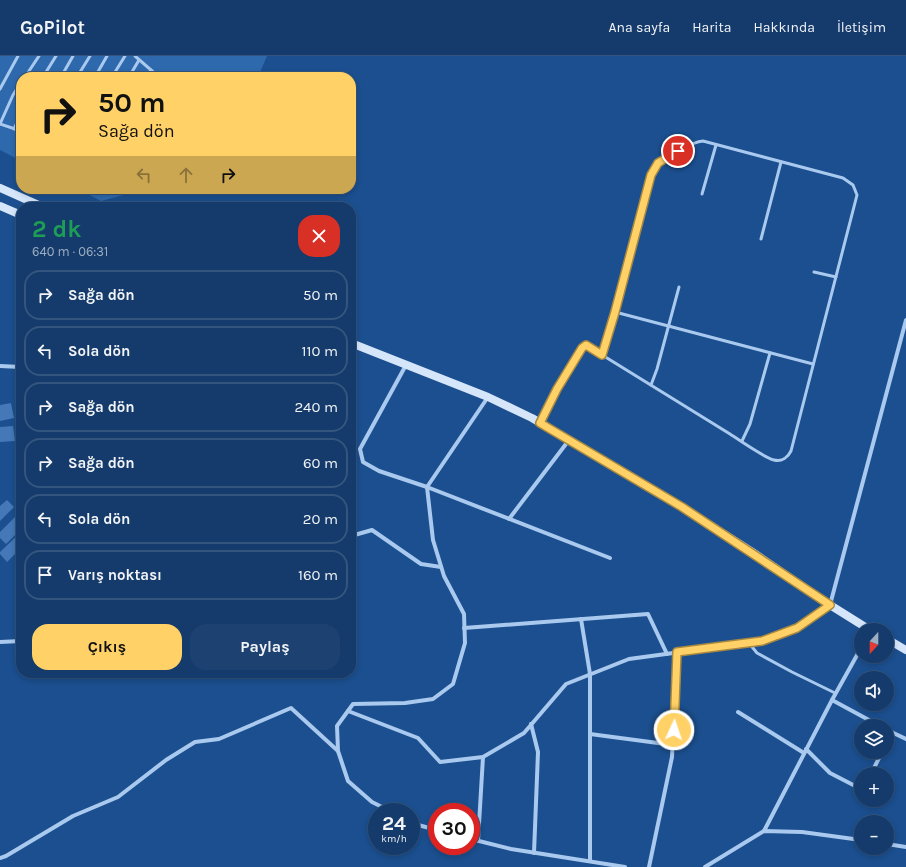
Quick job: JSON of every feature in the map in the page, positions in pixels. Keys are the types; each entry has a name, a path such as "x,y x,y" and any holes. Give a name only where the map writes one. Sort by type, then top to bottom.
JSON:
{"street":[{"path":"0,188 31,202"},
{"path":"0,206 16,213"},
{"path":"348,711 418,738 440,762 483,757 524,733 566,684 629,659 762,641 797,628 830,605 906,320"},
{"path":"356,345 488,397 540,423 682,507 859,623"},
{"path":"406,365 360,449 362,462 379,471 427,487 610,558"},
{"path":"0,366 16,366"},
{"path":"374,803 348,781 338,751 337,726 353,704 405,703 433,699 453,684 465,643 464,614 444,576 433,540 427,487 488,397"},
{"path":"509,519 568,440"},
{"path":"356,535 372,530 422,564 441,567"},
{"path":"464,628 648,614 667,654"},
{"path":"581,619 590,674 590,862"},
{"path":"0,642 16,641"},
{"path":"894,643 906,650"},
{"path":"649,867 672,757 677,652"},
{"path":"705,867 764,831 854,660"},
{"path":"832,700 867,719"},
{"path":"0,858 6,856 73,816 118,797 166,760 195,742 219,739 290,708 338,751"},
{"path":"738,712 805,751 830,773 854,785"},
{"path":"531,724 538,752 534,852"},
{"path":"894,733 906,739"},
{"path":"590,734 673,745"},
{"path":"480,807 483,757"},
{"path":"764,831 802,832 854,839"},
{"path":"480,841 511,849 625,867"},
{"path":"894,845 906,847"}],"lane":[{"path":"0,89 18,56"},
{"path":"28,72 38,56"},
{"path":"46,72 56,56"},
{"path":"64,72 74,56"},
{"path":"80,72 90,56"},
{"path":"98,72 107,56"},
{"path":"115,72 124,56"},
{"path":"135,56 153,72"},
{"path":"132,72 139,60"},
{"path":"16,90 0,124 14,129 16,125"},
{"path":"540,423 557,389 582,348 586,345 602,355 742,441 775,460 783,460 789,454 857,195 850,182 843,178 703,141 696,142 658,163 654,167 651,175 615,312 602,355"},
{"path":"702,194 716,145"},
{"path":"761,239 781,162"},
{"path":"814,272 836,277"},
{"path":"651,385 657,369 679,287"},
{"path":"615,312 813,364"},
{"path":"742,441 750,424 770,353"},
{"path":"749,643 757,653 835,694"}],"shaded area":[{"path":"0,56 267,56 260,72 16,72 16,158 0,150"},
{"path":"88,194 127,194 101,201"}],"building":[{"path":"11,403 14,418 0,421 0,405"},
{"path":"13,426 15,441 0,442 0,427"},
{"path":"7,500 14,507 0,521 0,506"},
{"path":"16,516 16,534 6,544 0,538 0,532"},
{"path":"16,537 16,553 7,562 0,552"}],"route":[{"path":"674,730 677,652 762,641 797,628 830,605 682,507 540,423 557,389 582,348 586,345 602,355 615,312 651,175 654,167 658,163 678,151"}]}
